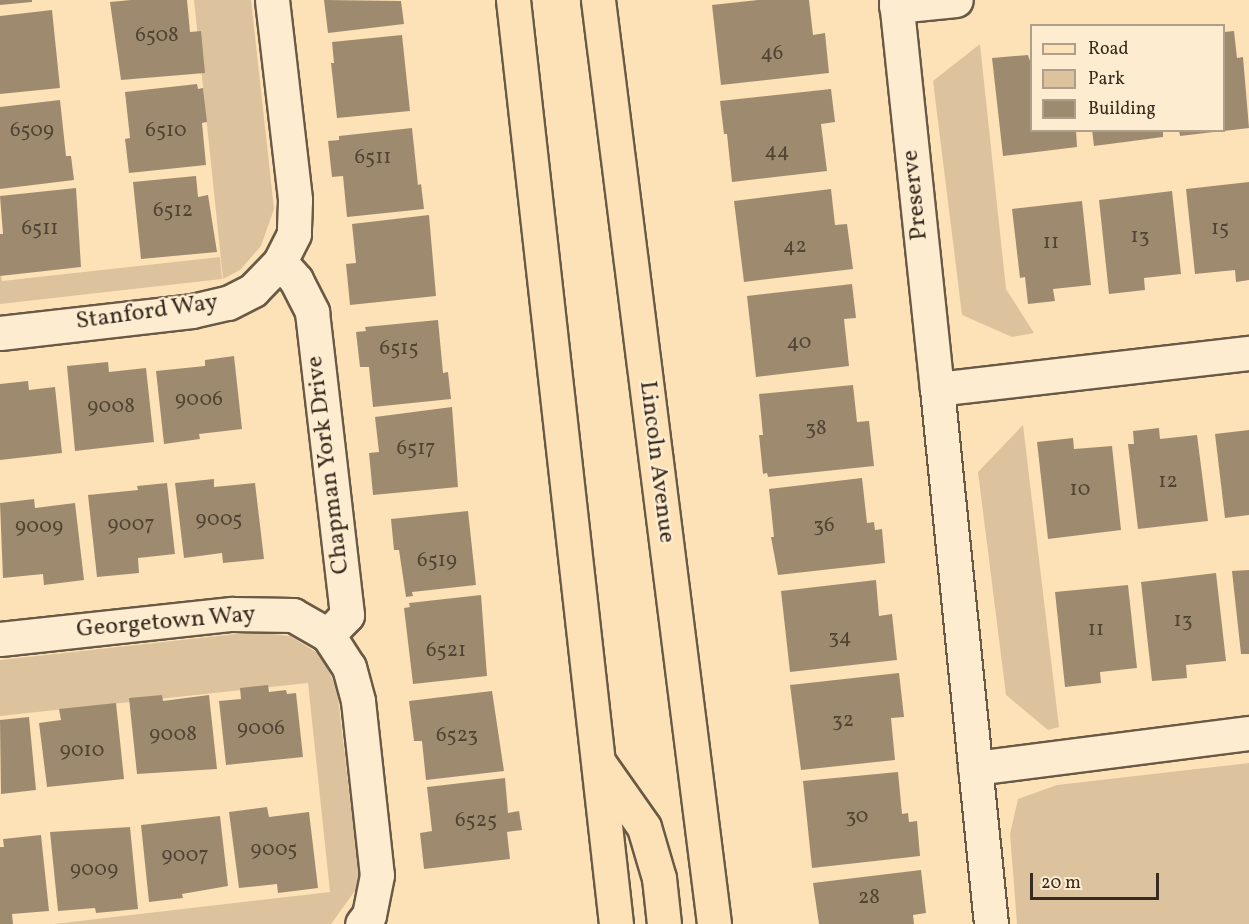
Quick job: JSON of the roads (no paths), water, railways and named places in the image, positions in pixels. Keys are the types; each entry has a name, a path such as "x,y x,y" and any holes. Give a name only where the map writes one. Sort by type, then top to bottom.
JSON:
{"main road":[{"path":"513,0 616,924"},
{"name":"Lincoln Avenue","path":"598,0 714,924"},
{"path":"598,761 644,827 659,878 664,924"}],"street":[{"path":"272,0 295,200 294,234 280,262"},
{"path":"896,3 956,0"},
{"name":"Preserve","path":"896,3 991,924"},
{"name":"Stanford Way","path":"0,333 192,310 228,303 253,290 280,262"},
{"name":"Chapman York Drive","path":"280,262 296,280 312,312 346,615 328,635"},
{"path":"937,390 1249,353"},
{"name":"Georgetown Way","path":"0,639 232,614 293,615 328,635"},
{"path":"328,635 349,667 358,701 377,876 369,915 362,924"},
{"path":"975,768 1249,733"}]}
